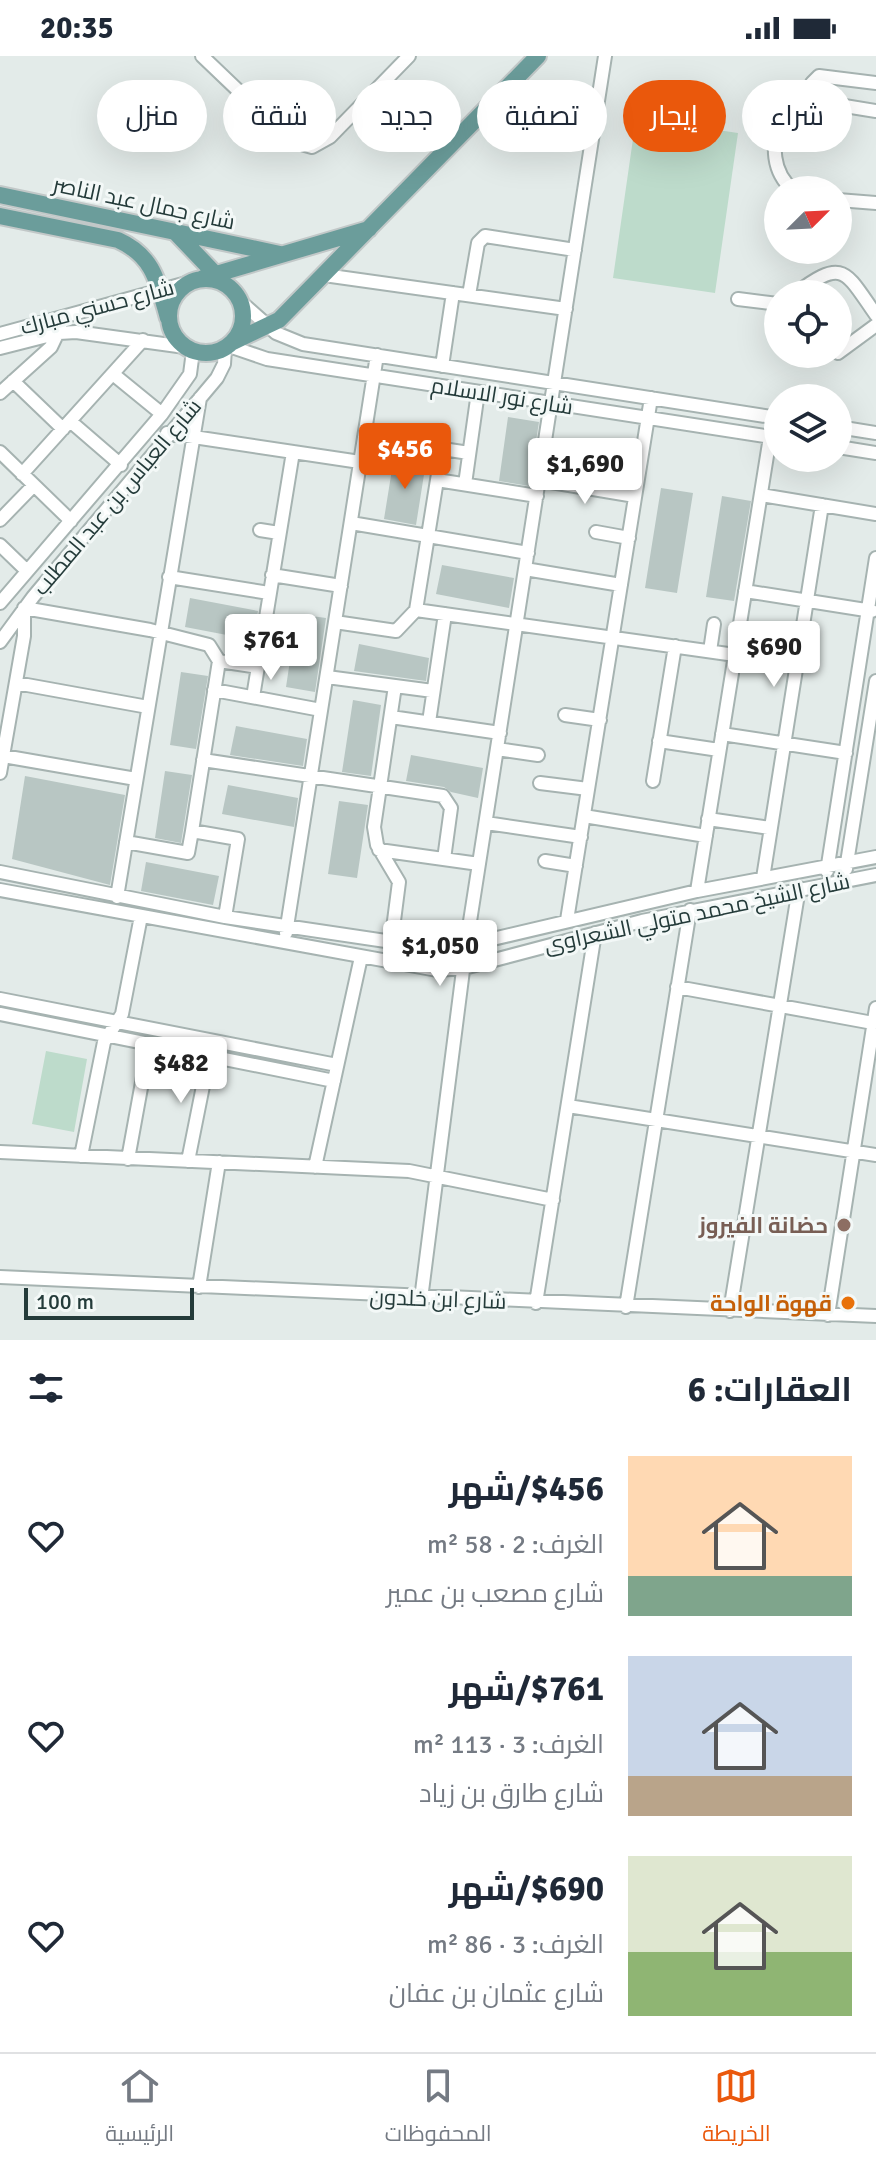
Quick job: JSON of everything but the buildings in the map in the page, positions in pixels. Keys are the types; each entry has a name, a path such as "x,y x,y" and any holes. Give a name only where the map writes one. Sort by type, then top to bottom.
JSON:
{"main road":[{"path":"370,228 208,279 173,298 169,312 170,326 189,349 210,354 269,327 324,275 370,228 538,56"},
{"name":"شارع جمال عبد الناصر","path":"0,195 280,254"},
{"name":"شارع جمال عبد الناصر","path":"0,216 126,244 147,258 170,326"},
{"path":"176,233 208,279 241,302 242,328 229,346"}],"street":[{"path":"202,56 291,141 312,147 330,137 409,56"},
{"path":"421,1299 466,947 605,56"},
{"path":"815,80 819,76 876,83"},
{"path":"852,107 876,111"},
{"path":"776,152 775,161 781,176"},
{"path":"852,201 876,203"},
{"path":"469,295 478,243 485,236 575,250"},
{"path":"815,280 826,272 836,271 850,280"},
{"path":"324,275 566,309"},
{"name":"شارع حسني مبارك","path":"0,334 208,279"},
{"path":"852,283 876,315"},
{"path":"442,366 453,293"},
{"path":"738,299 764,302"},
{"name":"شارع نور الاسلام","path":"241,302 269,327 303,344 764,416"},
{"path":"0,393 51,347 63,317"},
{"path":"852,343 876,325"},
{"name":"شارع حسني مبارك","path":"0,348 59,333 143,340 189,349"},
{"path":"22,474 143,340"},
{"name":"شارع نور الاسلام","path":"229,346 259,358 764,436"},
{"name":"شارع العباس بن عبد المطلب","path":"0,642 24,608 200,398 222,369 229,346"},
{"name":"شارع العباس بن عبد المطلب","path":"0,603 162,414 190,374 189,349"},
{"path":"285,943 377,355"},
{"path":"222,369 233,380"},
{"path":"113,374 162,414"},
{"path":"13,381 121,465"},
{"path":"465,484 478,392"},
{"path":"117,897 200,398"},
{"path":"567,920 651,398"},
{"path":"153,425 169,434 360,462"},
{"path":"852,429 876,433"},
{"path":"364,437 469,453"},
{"path":"335,622 396,631 416,610 442,449"},
{"path":"852,449 876,453"},
{"path":"253,697 293,452"},
{"path":"2,457 71,521"},
{"path":"697,891 766,472"},
{"path":"437,480 537,496"},
{"path":"539,480 635,496"},
{"path":"0,520 34,485"},
{"path":"761,495 876,514"},
{"path":"763,878 822,505"},
{"path":"351,523 528,553"},
{"path":"260,530 279,533"},
{"path":"596,532 629,538"},
{"path":"0,545 27,571"},
{"path":"825,884 872,611 876,558"},
{"path":"525,569 621,585"},
{"path":"272,575 341,586"},
{"path":"169,577 269,593"},
{"path":"745,591 872,611"},
{"path":"0,773 24,636 24,608 209,645 219,661 188,853 126,842"},
{"path":"416,610 710,651 797,659"},
{"path":"429,722 445,614"},
{"path":"710,651 714,624"},
{"path":"653,781 675,646"},
{"path":"219,661 258,667"},
{"path":"327,677 433,691"},
{"path":"845,881 876,681"},
{"path":"16,683 148,707"},
{"path":"391,944 400,888 395,871 379,850 374,827 395,686"},
{"path":"214,690 321,710"},
{"path":"565,715 600,720"},
{"path":"391,717 500,733"},
{"path":"722,734 846,753"},
{"path":"659,741 719,750"},
{"path":"497,749 538,755"},
{"path":"3,756 136,779"},
{"path":"203,760 443,796 449,801 444,859"},
{"path":"540,783 588,789"},
{"path":"584,816 706,836"},
{"path":"708,819 770,828"},
{"path":"486,823 581,837"},
{"path":"192,831 238,839 225,917"},
{"path":"379,850 479,864"},
{"name":"شارع الشيخ محمد متولي الشعراوى","path":"0,872 225,917 436,950 466,947 567,920 697,891 876,857"},
{"path":"545,861 576,866"},
{"name":"شارع الشيخ محمد متولي الشعراوى","path":"0,890 428,970 464,968 690,910 876,875"},
{"path":"730,1311 799,888"},
{"path":"626,1307 690,910"},
{"path":"81,1156 107,1036 122,1014 141,916"},
{"path":"536,1303 595,933"},
{"path":"315,1167 361,957"},
{"path":"677,987 780,1006 875,1016 828,1315"},
{"path":"0,999 337,1065"},
{"path":"0,1014 334,1081"},
{"path":"128,1159 149,1044"},
{"path":"188,1161 209,1056"},
{"path":"861,1101 876,1103"},
{"path":"568,1106 876,1155"},
{"path":"0,1152 409,1171 553,1200"},
{"path":"199,1287 219,1162"},
{"name":"شارع ابن خلدون","path":"0,1277 421,1299 876,1316"}],"green space":[{"path":"726,131 738,133 715,293 613,278 631,152 726,152"},
{"path":"46,1051 87,1059 74,1132 32,1124"}],"place":[{"name":"حضانة الفيروز","path":"844,1225"},
{"name":"قهوة الواحة","path":"848,1303"}]}
